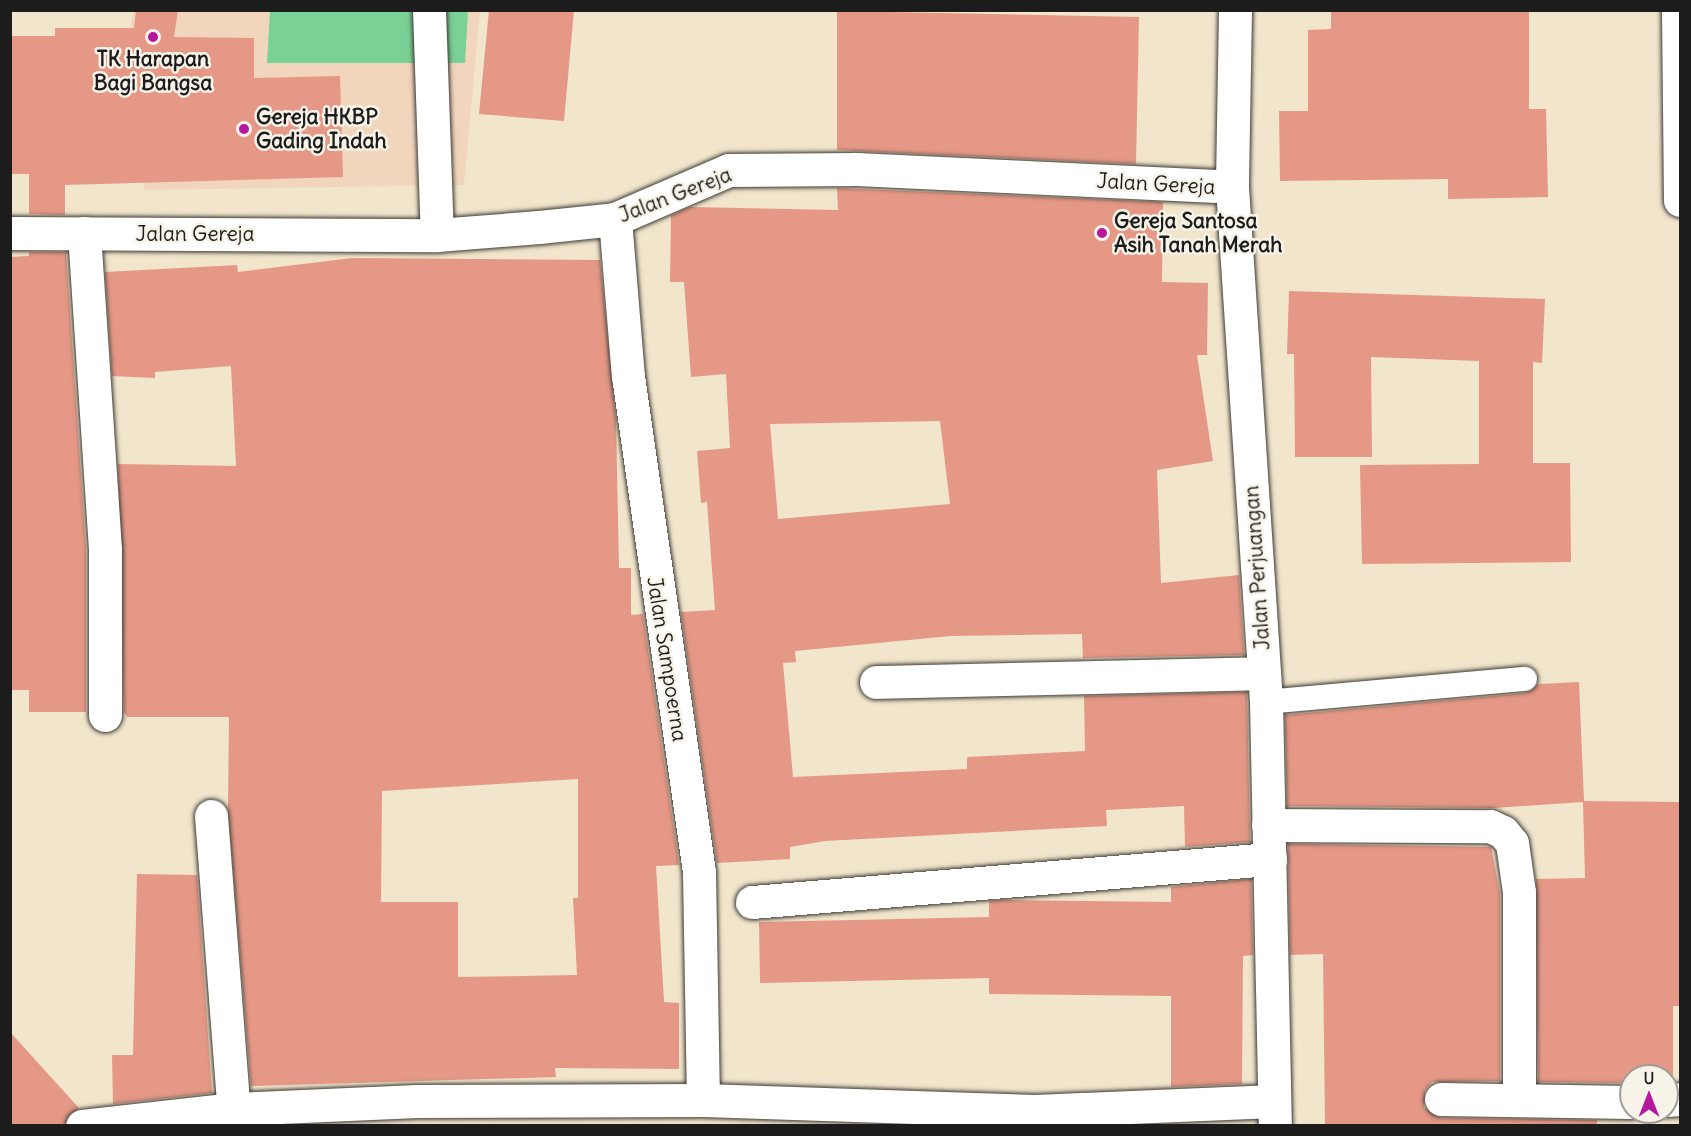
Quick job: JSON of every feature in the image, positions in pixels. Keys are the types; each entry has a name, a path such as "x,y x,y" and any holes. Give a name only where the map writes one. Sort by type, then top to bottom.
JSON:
{"street":[{"path":"429,10 437,235"},
{"name":"Jalan Perjuangan","path":"1235,10 1232,187 1265,688 1275,1113"},
{"path":"1678,10 1680,200"},
{"name":"Jalan Gereja","path":"10,233 437,235 615,219 729,170 857,170 1232,187"},
{"name":"Jalan Sampoerna","path":"615,219 630,387 699,872 703,1100"},
{"path":"84,233 105,549 105,715"},
{"path":"876,682 1265,688"},
{"path":"211,816 234,1117"},
{"path":"1268,825 1490,826 1503,832 1512,843 1519,892 1519,1100"},
{"path":"752,902 1270,859"},
{"path":"1441,1099 1619,1102"},
{"path":"82,1125 234,1117 417,1101 703,1100 1035,1111 1275,1113"}],"lane":[{"path":"1265,688 1525,679"}],"shaded area":[{"path":"133,11 480,11 464,185 144,190 142,72 126,65"}],"green space":[{"path":"270,11 468,11 465,63 267,63"}],"building":[{"path":"136,10 178,10 174,37 254,38 254,78 340,76 343,177 65,185 65,215 29,214 29,174 10,174 10,36 55,36 55,28 134,28"},
{"path":"489,10 574,10 564,121 479,114"},
{"path":"1331,10 1529,10 1529,109 1546,109 1548,197 1448,199 1448,179 1280,181 1279,111 1308,111 1308,30 1331,29"},
{"path":"837,11 1139,17 1136,164 837,150"},
{"path":"837,188 1163,202 1162,282 1208,283 1207,355 1197,355 1213,461 1157,470 1161,583 1239,575 1244,655 1083,658 1082,634 950,636 795,651 796,662 783,663 793,777 967,769 967,757 1085,751 1084,696 1247,692 1250,842 1185,847 1184,806 1106,810 1107,826 825,841 790,847 790,859 717,863 681,612 715,610 707,502 701,503 697,451 730,448 726,374 691,377 684,282 670,282 671,215 690,207 838,210","holes":["940,421 950,504 778,519 770,424"]},
{"path":"29,252 66,252 86,550 86,712 29,712 29,690 10,690 10,257 29,256"},
{"path":"352,258 600,260 616,421 619,568 631,568 631,615 643,614 679,865 656,866 664,1002 679,1003 679,1069 555,1068 556,1077 251,1086 228,809 229,717 127,717 124,712 118,464 236,466 231,366 155,372 155,378 112,376 105,272 237,265 238,272","holes":["578,779 578,898 573,898 577,975 458,977 458,902 381,902 382,791"]},
{"path":"1289,291 1545,299 1542,363 1533,362 1533,463 1570,463 1571,562 1362,564 1360,465 1479,464 1479,361 1371,357 1372,457 1295,457 1294,354 1287,354"},
{"path":"1579,682 1584,801 1680,802 1680,1006 1673,1006 1673,1064 1619,1064 1619,1083 1538,1082 1536,879 1585,878 1583,802 1494,808 1287,806 1285,715 1526,693 1538,684"},
{"path":"1288,844 1491,847 1500,893 1500,1081 1432,1082 1425,1090 1424,1108 1441,1118 1597,1120 1597,1125 1325,1125 1323,954 1290,955"},
{"path":"137,874 197,875 212,1093 113,1104 112,1055 133,1055"},
{"path":"1251,879 1253,955 1243,956 1242,1084 1171,1087 1171,996 989,994 989,978 760,983 759,922 989,917 989,901 1004,900 1171,902 1171,887"},
{"path":"10,1032 79,1108 64,1125 10,1125"}],"place":[{"name":"TK Harapan Bagi Bangsa","path":"153,37"},
{"name":"Gereja HKBP Gading Indah","path":"244,129"},
{"name":"Gereja Santosa Asih Tanah Merah","path":"1102,233"}]}
